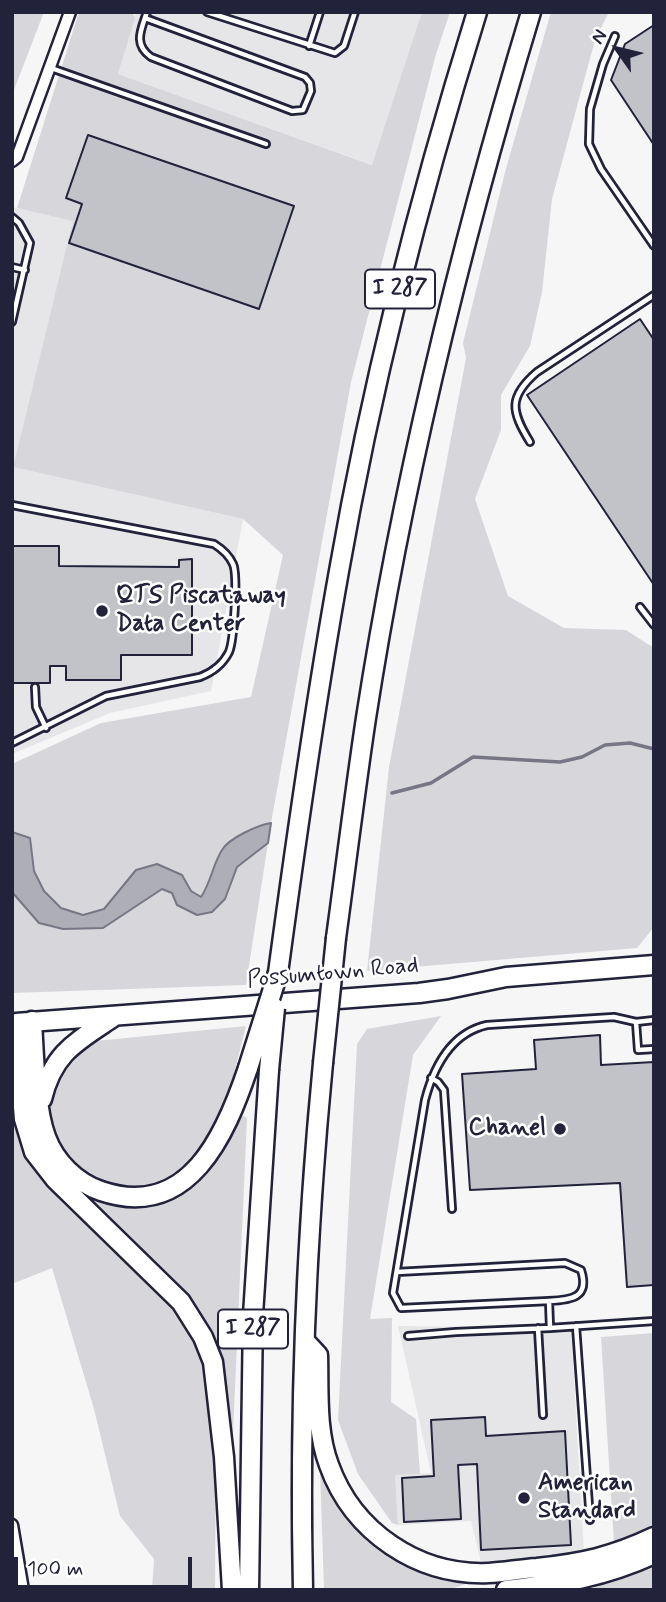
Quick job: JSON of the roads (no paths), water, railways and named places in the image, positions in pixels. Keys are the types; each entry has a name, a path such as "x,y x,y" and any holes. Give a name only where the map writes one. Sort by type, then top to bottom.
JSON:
{"highway":[{"name":"I 287","path":"249,1590 253,1328 269,1070 278,973 307,758 358,471 411,244 477,12"},
{"name":"I 287","path":"303,1590 302,1451 315,1147 336,939 366,718 429,394 505,96 531,12"},
{"name":"Possumtown Road","path":"24,1022 419,993 506,976 654,965"},
{"path":"24,1022 46,1139 65,1168 77,1180 104,1193 138,1198 179,1183 205,1160 227,1126 278,973"},
{"path":"40,1106 44,1088 56,1062 76,1042 115,1016"},
{"path":"24,1022 24,1119 34,1152 55,1179 181,1302 204,1337 213,1362 224,1457 232,1590"},
{"path":"305,1341 318,1355 319,1410 328,1464 354,1513 374,1533 397,1550 447,1569 488,1573 584,1563 654,1537"},
{"path":"506,1590 596,1576 624,1568 654,1554"}],"street":[{"path":"12,161 17,157 70,12"},
{"path":"12,1525 23,1590"}],"lane":[{"path":"207,12 335,53 344,46 355,12"},
{"path":"309,46 320,12"},
{"path":"146,15 305,77 310,83 311,91 303,110 292,111 151,57 140,46 139,37 146,15"},
{"path":"615,36 603,64 590,109 589,144 601,169 654,246"},
{"path":"50,68 266,144"},
{"path":"12,217 26,233 30,243 12,322"},
{"path":"12,267 25,270"},
{"path":"530,442 514,410 521,387 537,372 654,295"},
{"path":"12,505 214,544 223,549 234,568 233,641 221,664 211,673 106,696 12,743"},
{"path":"640,607 654,625"},
{"path":"35,687 36,707 46,728"},
{"path":"397,1272 565,1264 581,1270 583,1284 578,1296 572,1300 401,1308 393,1293 430,1078 444,1054 473,1028 614,1017 636,1022 654,1020"},
{"path":"636,1022 638,1050 654,1049"},
{"path":"430,1078 438,1082 444,1090 452,1209"},
{"path":"549,1301 550,1328"},
{"path":"408,1336 654,1321"},
{"path":"576,1326 590,1520"},
{"path":"538,1328 543,1415"}],"waterway":[{"path":"392,793 431,783 473,757 560,762 582,757 605,745 630,743 654,749"}],"place":[{"name":"QTS Piscataway Data Center","path":"102,611"},
{"name":"Chanel","path":"560,1129"},
{"name":"American Standard","path":"524,1498"}]}
